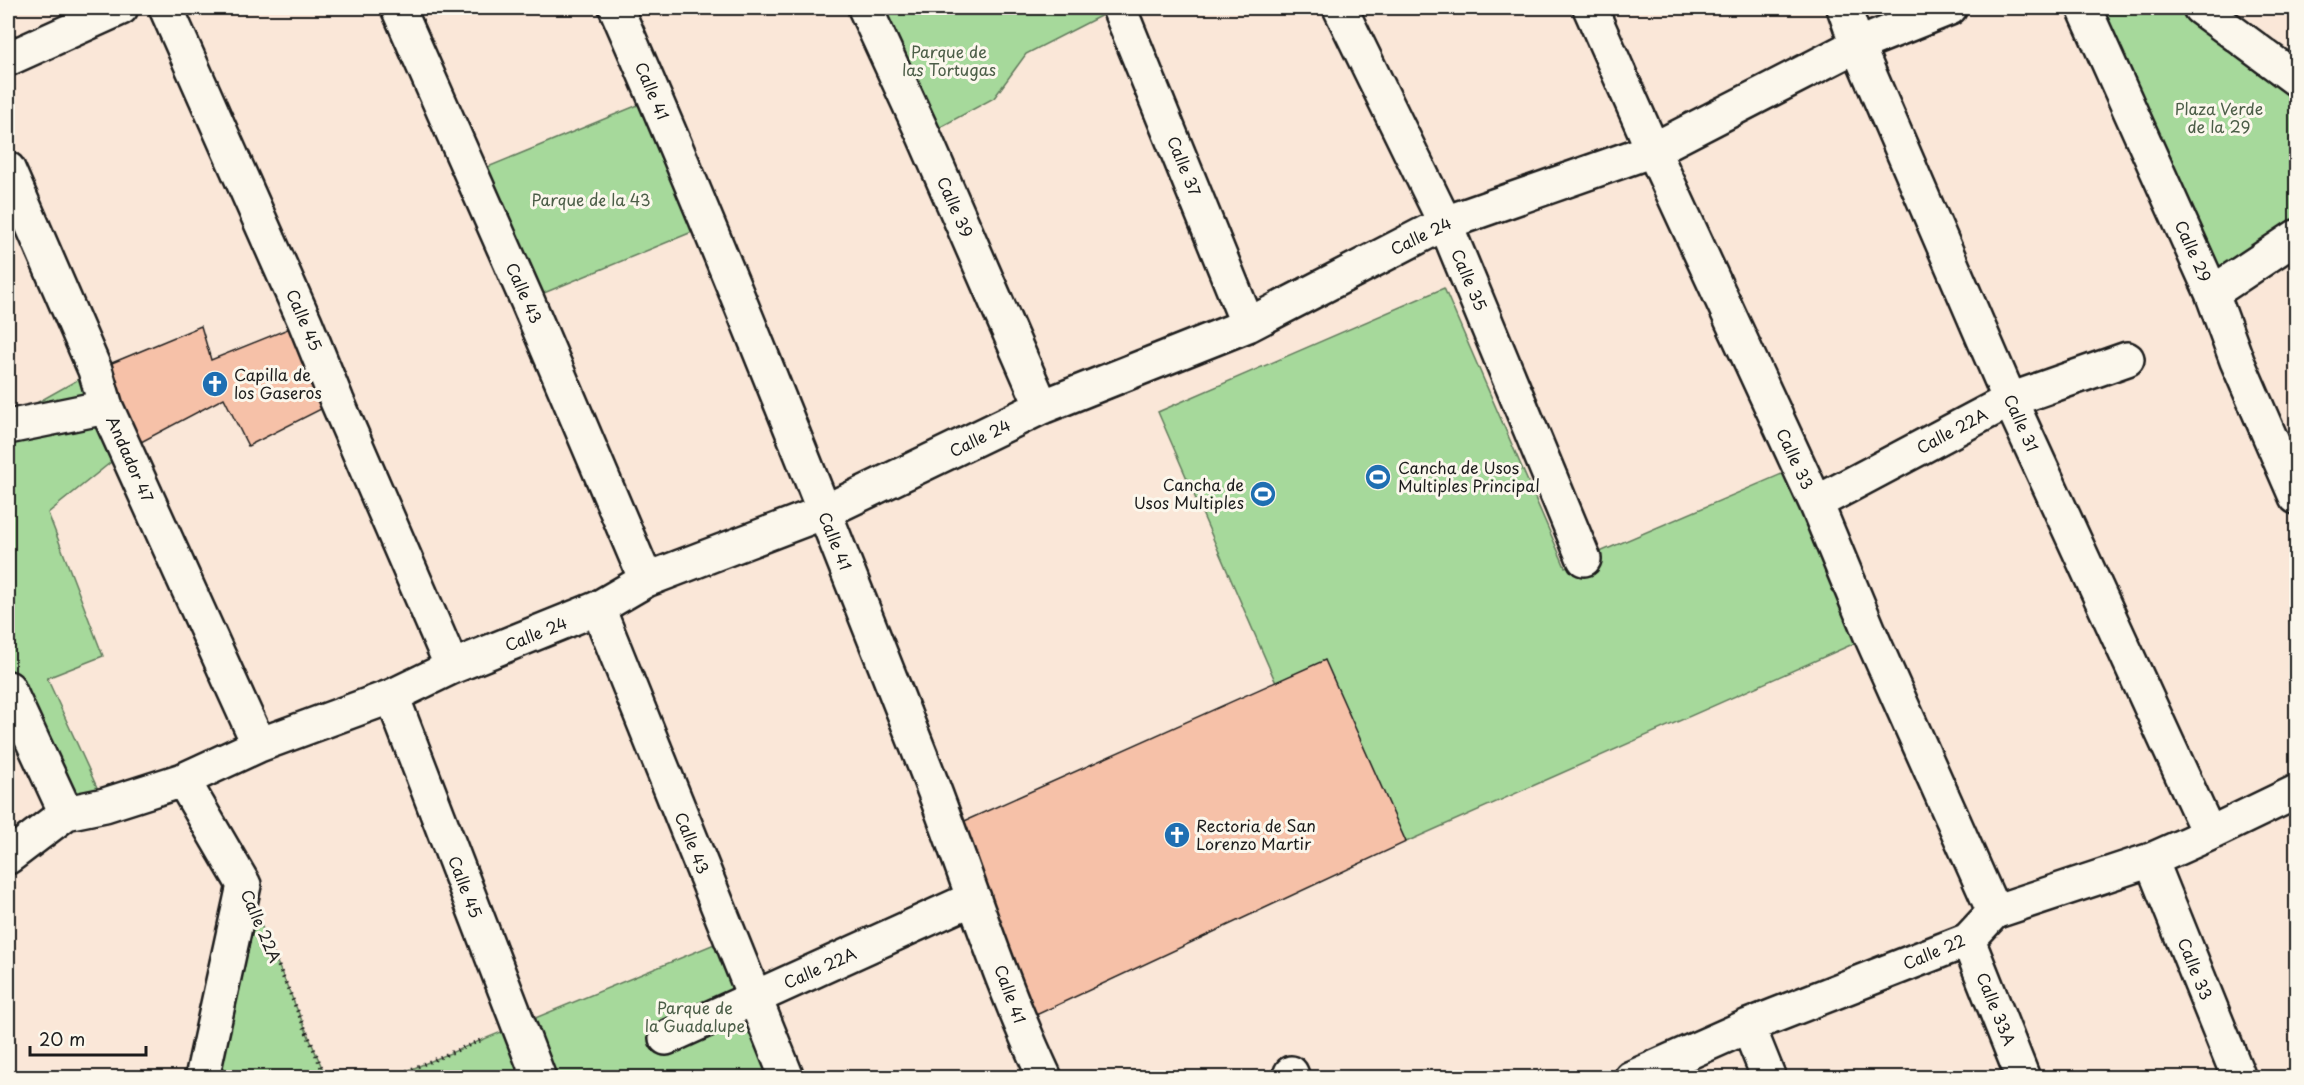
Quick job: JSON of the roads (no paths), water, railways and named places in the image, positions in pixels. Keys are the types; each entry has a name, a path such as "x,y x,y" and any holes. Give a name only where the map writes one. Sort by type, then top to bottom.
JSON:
{"street":[{"path":"8,59 122,8"},
{"name":"Calle 45","path":"166,8 305,322 452,667"},
{"name":"Calle 43","path":"398,8 646,580"},
{"name":"Calle 41","path":"616,8 709,225 949,828 1019,1023 1045,1077"},
{"name":"Calle 39","path":"865,8 929,147 1042,407"},
{"name":"Calle 37","path":"1119,8 1248,325"},
{"name":"Calle 35","path":"1340,8 1445,223 1584,559"},
{"name":"Calle 33","path":"1590,8 1816,503 1871,636 1994,912"},
{"name":"Calle 31","path":"1844,8 1857,45 2010,400 2209,834"},
{"name":"Calle 24","path":"8,858 66,813 105,805 183,780 259,745 392,696 452,667 598,608 646,580 824,512 1042,407 1248,325 1445,223 1653,150 1857,45 1950,8"},
{"name":"Calle 29","path":"2084,8 2212,293 2237,361 2296,496"},
{"path":"2200,8 2296,80"},
{"name":"Andador 47","path":"8,169 95,370 106,407 259,745"},
{"path":"2212,293 2296,237"},
{"name":"Calle 22A","path":"1816,503 2010,400 2127,359"},
{"path":"8,427 106,407"},
{"name":"Calle 43","path":"598,608 787,1077"},
{"path":"8,688 66,813"},
{"name":"Calle 45","path":"392,696 539,1077"},
{"name":"Calle 22A","path":"183,780 243,885 202,1077"},
{"name":"Calle 22","path":"1631,1077 1748,1026 1968,940 1994,912 2151,860 2296,792"},
{"name":"Calle 33","path":"2151,860 2239,1077"},
{"name":"Calle 22A","path":"666,1038 974,898"},
{"name":"Calle 33A","path":"1968,940 2023,1077"},
{"path":"1748,1026 1768,1077"}],"place":[{"name":"Capilla de los Gaseros","path":"215,384"},
{"name":"Cancha de Usos Multiples Principal","path":"1378,477"},
{"name":"Cancha de Usos Multiples","path":"1263,494"},
{"name":"Rectoria de San Lorenzo Martir","path":"1177,835"}],"park label":[{"name":"Parque de las Tortugas","path":"949,61"},
{"name":"Plaza Verde de la 29","path":"2219,118"},
{"name":"Parque de la 43","path":"591,200"},
{"name":"Parque de la Guadalupe","path":"695,1017"}]}
